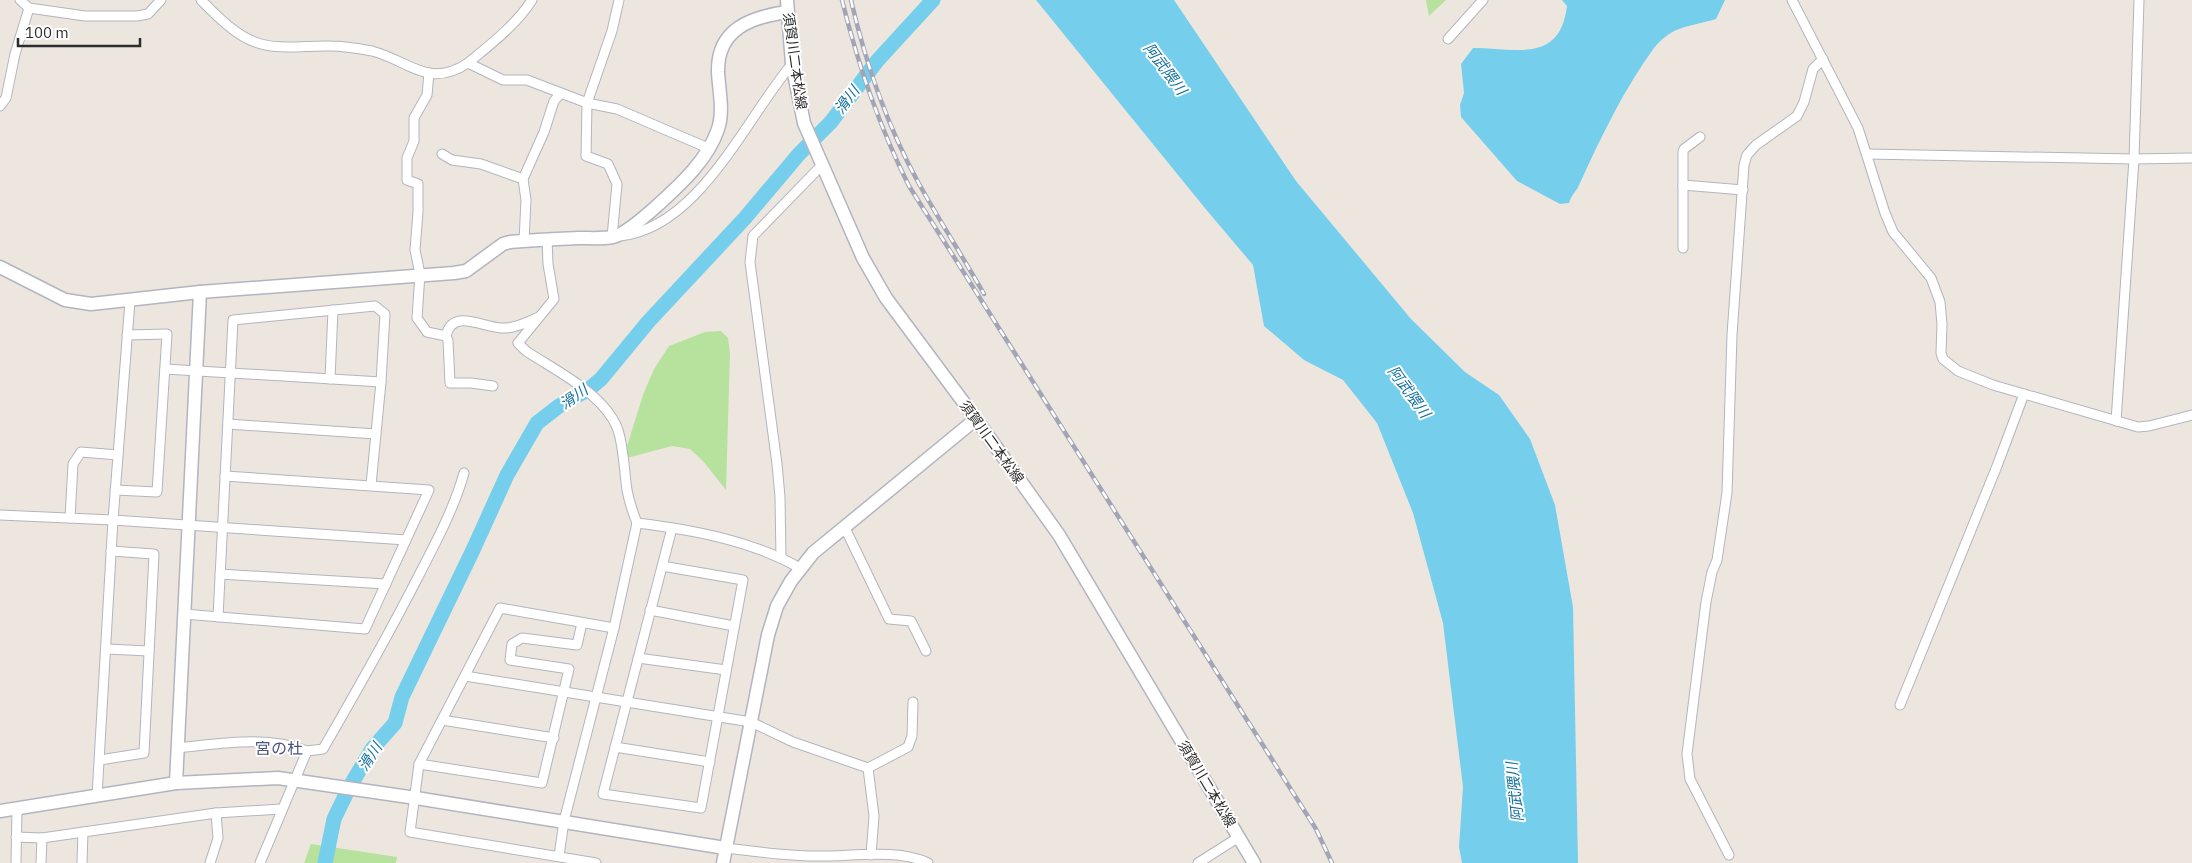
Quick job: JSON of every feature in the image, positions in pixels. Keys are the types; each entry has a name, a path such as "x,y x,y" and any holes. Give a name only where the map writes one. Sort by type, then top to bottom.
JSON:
{"street":[{"path":"20,0 29,8 85,16 137,16 148,14 161,0"},
{"path":"201,0 218,17 253,42 284,47 333,46 372,52 429,73 441,75 454,72 468,63 502,34 524,12 532,0"},
{"path":"613,236 617,184 608,164 586,156 588,103 612,31 619,0"},
{"path":"1448,39 1482,0"},
{"path":"1792,0 1858,128 1885,213 1893,232 1931,278 1937,294 1942,324 1941,353 1944,359 1958,371 1993,385 2116,421 2143,427 2192,415"},
{"path":"2116,421 2134,159 2139,0"},
{"path":"613,236 646,215 673,191 690,175 708,148 720,120 721,97 718,71 720,58 728,38 753,18 787,6"},
{"name":"須賀川二本松線","path":"787,6 792,64 804,123 863,258 886,298 1059,535 1254,863"},
{"path":"0,106 6,98 14,54 29,8"},
{"path":"1729,855 1690,779 1687,754 1706,602 1712,572 1717,560 1727,493 1732,335 1743,170 1747,155 1756,145 1797,116 1804,102 1813,70 1823,59"},
{"path":"468,63 504,80 527,80 588,103 617,109 708,148"},
{"path":"0,267 65,300 91,304 200,292 466,271 503,244 547,239 636,234 675,213 686,202 733,150 764,102 792,64"},
{"path":"429,73 427,95 414,118 414,142 408,158 407,180 418,184 415,250 420,274 417,318 427,332 446,336"},
{"path":"524,241 526,200 523,178 544,132 554,101 560,93"},
{"path":"1683,248 1683,150 1700,137"},
{"path":"442,154 452,160 481,164 523,178"},
{"path":"1867,154 2134,159 2192,158"},
{"path":"781,558 780,497 777,464 750,262 750,245 753,236 821,162"},
{"path":"1683,185 1743,190"},
{"path":"547,239 548,264 554,299 518,343 526,351 590,394 608,412 617,428 623,450 627,493 637,523 614,628 564,821 559,856"},
{"path":"176,783 200,292"},
{"path":"98,796 113,520 130,301"},
{"path":"218,617 233,320 374,306 385,314 381,382 371,485"},
{"path":"330,379 333,310"},
{"path":"493,386 450,383 446,336 448,327 454,322 468,321 500,328 513,327 540,317"},
{"path":"115,490 157,492 167,334 127,335"},
{"path":"165,369 381,382"},
{"path":"1900,705 1997,466 2024,394"},
{"path":"723,863 768,635 777,606 800,568 813,553 976,419"},
{"path":"228,424 376,434"},
{"path":"70,518 73,464 81,452 118,454"},
{"path":"178,748 242,742 277,743 307,751 323,749 366,676 434,544 455,500 464,472"},
{"path":"184,614 365,629 429,490 225,476"},
{"path":"0,514 406,540"},
{"path":"637,523 743,542 800,568"},
{"path":"844,526 889,619 911,621 926,651"},
{"path":"662,566 743,580 701,808 603,794 650,610 672,528"},
{"path":"100,760 144,754 154,554 111,551"},
{"path":"220,574 386,584"},
{"path":"596,863 410,832 419,764 500,608 614,628"},
{"path":"650,610 734,626"},
{"path":"419,764 542,783 570,670 510,660 512,644 522,638 577,645 582,623"},
{"path":"106,649 149,651"},
{"path":"638,658 726,670"},
{"path":"465,676 751,722 794,742 868,768 908,747 912,736 913,702"},
{"path":"442,720 554,738"},
{"path":"615,747 710,762"},
{"path":"260,863 307,751"},
{"path":"868,768 874,816 871,855"},
{"path":"0,810 176,783 278,778 564,821 725,848 813,856 871,855 917,858 928,863"},
{"path":"16,863 17,808"},
{"path":"16,837 42,838 216,813 282,809"},
{"path":"210,863 218,838 216,813"},
{"path":"82,863 84,832"},
{"path":"1198,863 1239,837"},
{"path":"41,863 42,838"}],"green space":[{"path":"1426,0 1446,0 1429,16"},
{"path":"721,331 728,338 730,353 726,490 703,461 690,449 672,446 623,459 643,395 654,369 669,346 705,332"},
{"path":"311,844 397,857 396,863 304,863"}],"water":[{"name":"阿武隈川","path":"1036,0 1174,0 1296,181 1411,319 1465,372 1499,395 1530,439 1555,505 1573,607 1578,863 1462,863 1459,847 1463,787 1443,623 1413,513 1377,423 1343,380 1304,360 1264,326 1253,265"},
{"path":"1562,0 1725,0 1716,19 1675,31 1661,40 1654,48 1623,97 1569,203 1560,204 1517,181 1461,117 1460,105 1464,93 1461,64 1473,48 1519,50 1533,49 1545,45 1555,37 1563,24 1567,6"}],"waterway":[{"name":"滑川","path":"325,863 334,819 349,788 372,749 395,723 402,697 507,475 537,423 559,406 589,389 601,379 648,322 745,218 799,154 831,122 877,61 933,0"}],"railway":[{"path":"842,0 870,95 888,141 909,186 1316,829 1332,863"},
{"path":"851,0 870,70 897,139 918,182 984,294"}],"district":[{"name":"宮の杜","path":"279,748"}]}
